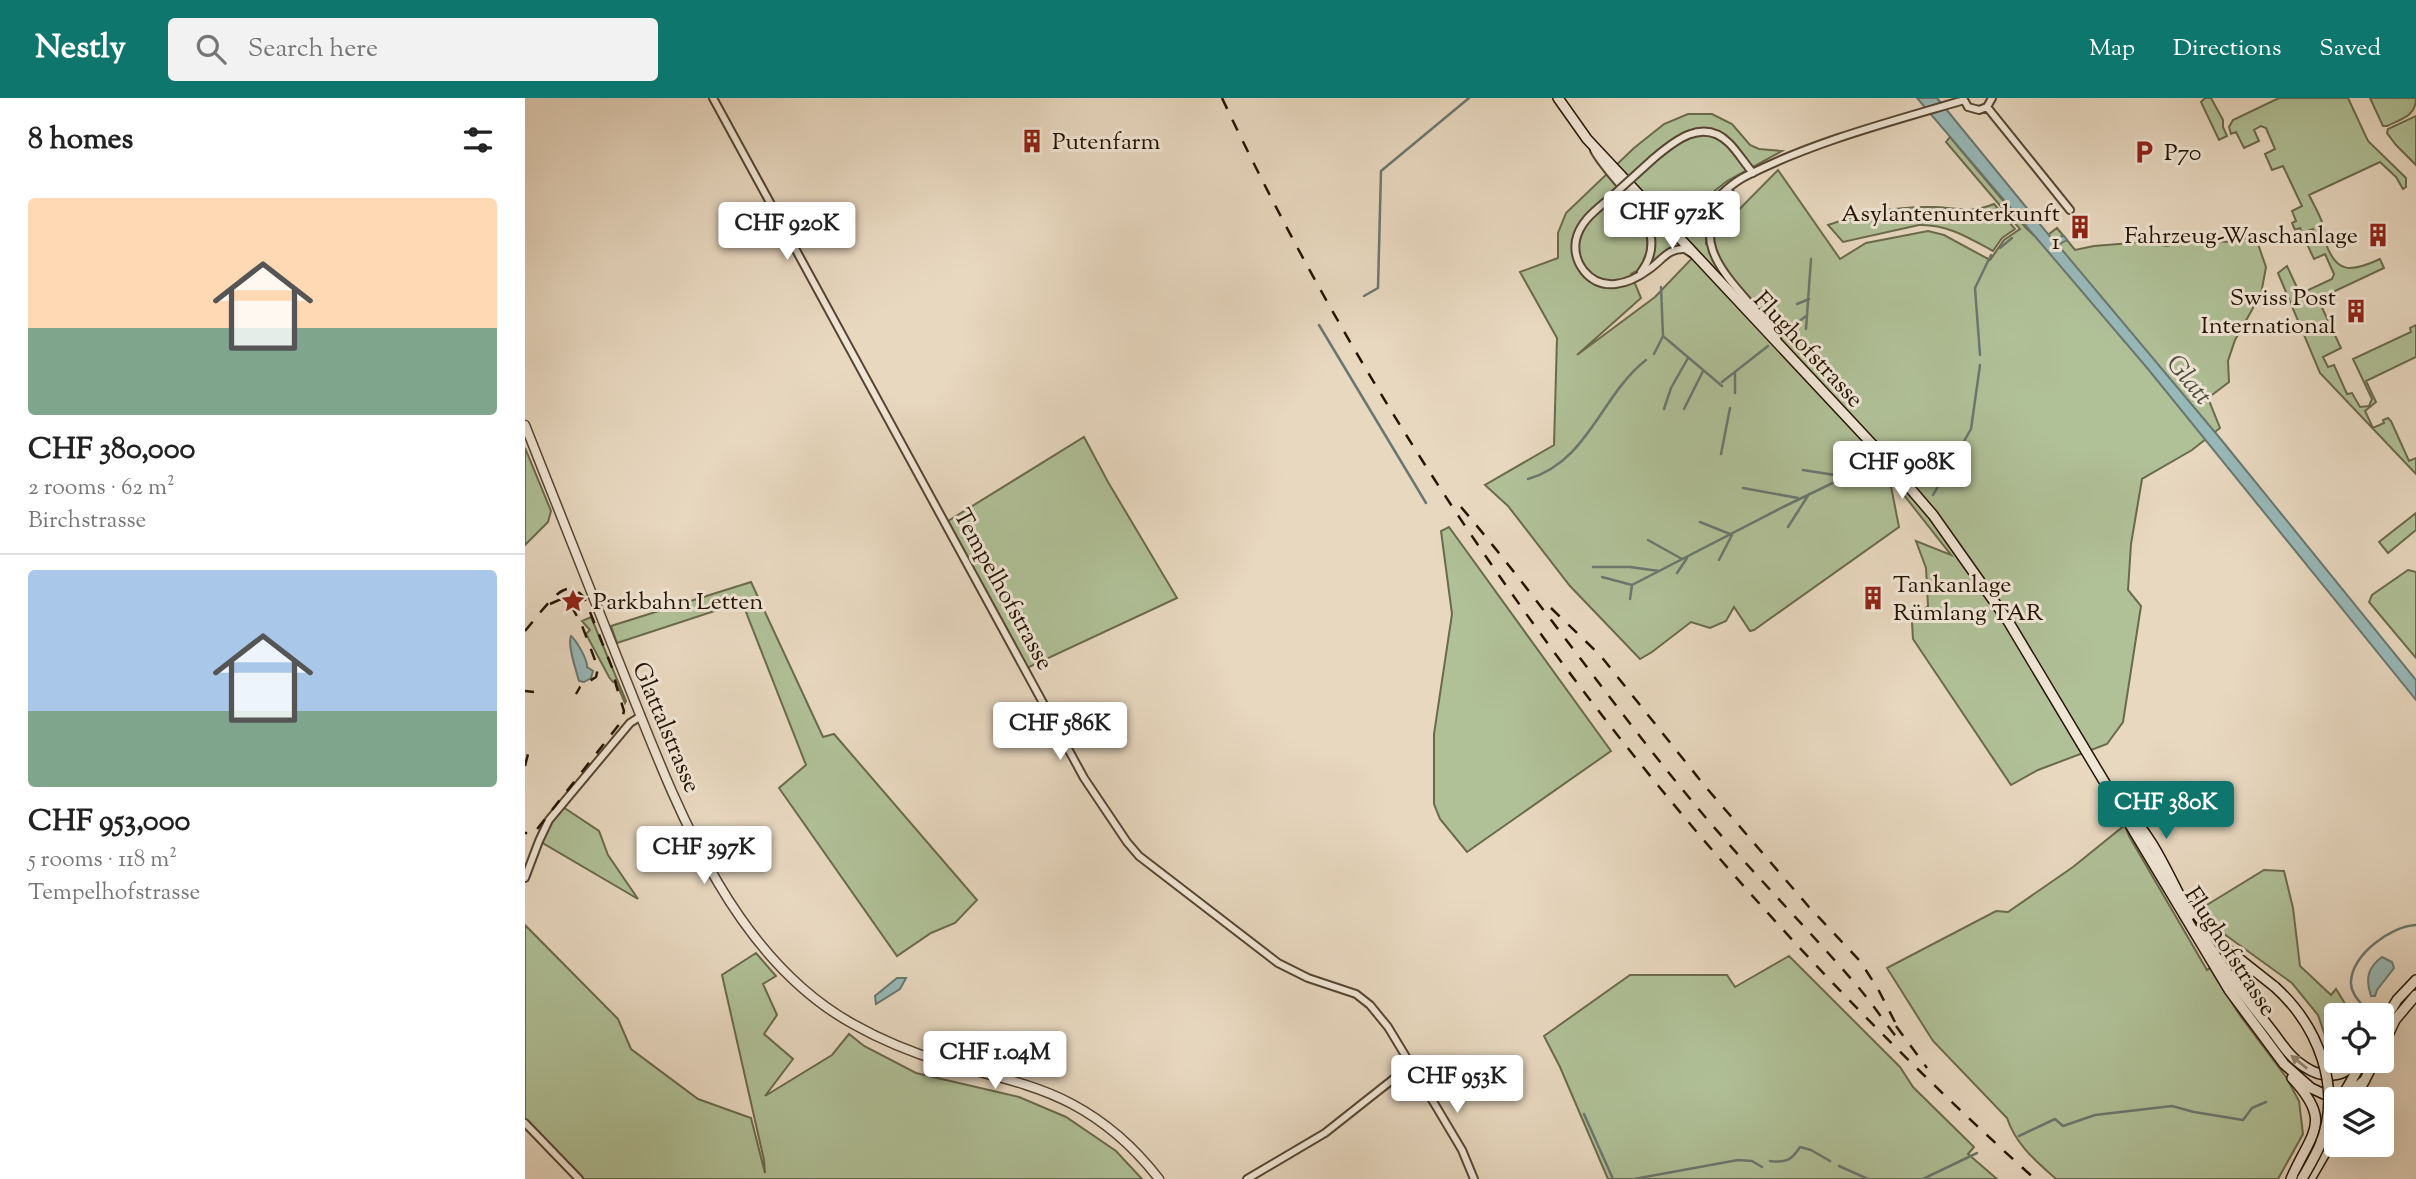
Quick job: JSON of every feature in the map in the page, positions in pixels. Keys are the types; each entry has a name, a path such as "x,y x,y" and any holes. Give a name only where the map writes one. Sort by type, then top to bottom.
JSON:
{"main road":[{"name":"Flughofstrasse","path":"1558,98 1587,139 1872,444 1933,515 2008,621 2122,808 2212,964 2284,1064"},
{"path":"2122,808 2134,818 2182,898 2218,942 2275,987 2302,1016 2319,1048 2327,1085 2325,1126 2321,1143 2302,1179"},
{"path":"2182,898 2217,959 2297,1062 2318,1074 2335,1076 2342,1073"},
{"path":"2394,1005 2416,980"},
{"path":"2394,1022 2416,995"},
{"path":"2284,1064 2318,1092 2324,1093"},
{"path":"2284,1064 2287,1072 2310,1099 2316,1118 2312,1139 2292,1179"},
{"path":"2361,1087 2368,1073"},
{"path":"2357,1087 2365,1080"},
{"path":"2292,1179 2324,1126"},
{"path":"2310,1179 2324,1155"}],"street":[{"name":"Tempelhofstrasse","path":"713,98 1084,778 1127,842 1139,856 1278,963 1308,978 1356,994 1370,1005 1388,1027 1462,1150 1474,1179"},
{"path":"1668,226 1684,228 1745,176 1790,155 1964,99 1971,109 1979,110 1987,107 1992,98"},
{"path":"1987,107 2070,210"},
{"path":"1697,257 1685,249 1676,249 1621,284 1604,284 1587,274 1578,260 1576,243 1579,231 1591,214 1682,136 1693,132 1708,132 1728,142 1753,173"},
{"path":"1587,139 1598,158 1643,214 1650,231 1650,256 1637,276"},
{"path":"1753,173 1720,204 1709,228 1710,245 1721,269 1767,321 1785,352"},
{"name":"Glattalstrasse","path":"525,425 641,716 689,828 714,877 752,933 799,984 851,1023 895,1046 1026,1085 1069,1103 1113,1131 1160,1179"},
{"path":"525,878 549,820 630,723 641,716"},
{"path":"1247,1179 1325,1133 1411,1065"},
{"path":"525,1124 579,1179"}],"green space":[{"path":"2205,98 2211,98 2223,120 2227,136 2219,140 2201,102"},
{"path":"2279,98 2348,98 2368,141 2406,178 2406,187 2403,189 2396,177 2380,162 2309,195 2322,221 2325,241 2334,260 2346,268 2353,268 2380,259 2384,268 2318,299 2341,348 2323,357 2328,367 2334,365 2347,394 2352,393 2360,407 2369,406 2372,399 2353,359 2411,332 2410,328 2416,325 2416,357 2366,381 2376,402 2365,411 2373,428 2388,418 2391,421 2409,461 2416,458 2416,474 2320,373 2278,273 2287,266 2300,294 2332,279 2334,274 2325,254 2314,259 2306,242 2316,237 2313,229 2302,233 2300,228 2295,230 2292,223 2296,221 2292,211 2302,206 2283,166 2272,170 2265,154 2275,149 2266,128 2261,126 2254,130 2259,141 2244,148 2236,132 2231,134 2229,127 2233,120"},
{"path":"2370,98 2416,98 2411,113 2383,126"},
{"path":"1688,114 1712,114 1732,124 1750,145 1759,149 1782,151 1727,181 1707,197 1706,243 1778,170 1840,259 1866,243 1928,231 1944,235 1990,260 2004,240 2020,229 1946,142 1950,137 2040,241 2057,228 2075,250 2143,242 2167,246 2187,240 2232,242 2235,234 2258,244 2266,267 2261,294 2235,340 2228,361 2229,382 2208,398 2220,428 2192,450 2142,479 2131,544 2128,590 2141,606 2123,722 2107,744 2038,770 2011,785 1913,639 1912,622 1928,606 1926,568 1916,541 1951,555 1889,476 1899,527 1754,630 1750,631 1734,607 1726,621 1710,628 1691,622 1640,659 1570,586 1508,506 1485,485 1554,445 1557,338 1520,272 1558,258 1558,233 1566,213 1634,148 1664,124","holes":["1684,236 1698,252 1655,297 1577,355 1641,298 1631,274 1652,263"]},
{"path":"2416,116 2416,165 2387,133 2388,129"},
{"path":"1994,204 2015,229 2002,238 1993,251 1957,233 1929,225 1843,242 1828,225 1894,209 1935,207 1971,210"},
{"path":"1084,437 1177,598 1027,668 948,521"},
{"path":"525,448 551,511 548,522 525,545"},
{"path":"2416,513 2416,530 2388,553 2379,542"},
{"path":"1449,527 1611,751 1467,852 1440,819 1434,804 1434,734 1452,614 1441,531"},
{"path":"2408,570 2416,572 2416,658 2369,602 2372,595"},
{"path":"751,582 823,737 834,734 977,900 955,923 931,933 897,956 779,788 806,765 742,602 617,643 611,626"},
{"path":"591,617 625,703 616,682 609,677 586,634 590,630 582,621"},
{"path":"563,807 599,831 608,855 638,899 541,842 546,828"},
{"path":"2125,825 2207,970 2210,968 2239,1014 2286,1077 2299,1101 2303,1134 2278,1179 2056,1179 2021,1144 2007,1118 1933,1041 1887,968 1996,911 2008,912 2073,867"},
{"path":"2264,870 2284,871 2293,908 2300,966 2331,995 2336,989 2345,1003 2324,1003 2324,1033 2318,1015 2292,983 2220,931 2202,908"},
{"path":"525,925 618,1019 631,1049 698,1099 751,1118 765,1173 722,975 756,953 776,976 763,984 777,1015 764,1034 793,1059 765,1096 832,1055 849,1034 864,1046 916,1073 1019,1097 1066,1117 1116,1151 1142,1179 581,1179 525,1124"},
{"path":"1789,956 1900,1067 1913,1087 1974,1147 1968,1154 1997,1179 1608,1179 1544,1036 1630,975 1727,975 1735,987"}],"water":[{"path":"1917,98 1937,98 2052,239 2064,236 2067,240 2058,245 2219,437 2416,680 2416,700 2148,369"},
{"path":"571,636 581,650 587,667 593,671 591,678 584,682 579,681 574,664"},
{"path":"2382,957 2392,962 2394,968 2375,996 2371,996 2369,974"},
{"path":"897,978 906,978 900,989 876,1004 875,996"}],"waterway":[{"path":"1364,296 1378,288 1381,171 1469,98"},
{"path":"2000,248 2012,238"},
{"path":"1980,355 1975,288 1991,255"},
{"path":"1806,329 1811,259"},
{"path":"1654,354 1663,336 1661,287"},
{"path":"1797,304 1809,299"},
{"path":"1784,333 1806,316"},
{"path":"1319,325 1426,503"},
{"path":"1663,336 1722,386"},
{"path":"1722,382 1768,346"},
{"path":"1664,409 1671,388 1688,358"},
{"path":"1528,479 1548,470 1580,443 1630,374 1646,360"},
{"path":"1933,495 1971,429 1980,365"},
{"path":"1684,409 1703,371"},
{"path":"1735,372 1735,393"},
{"path":"1721,454 1730,408"},
{"path":"1602,577 1632,585 1872,464"},
{"path":"1803,470 1841,476"},
{"path":"1743,488 1798,498"},
{"path":"1788,527 1809,494"},
{"path":"1700,522 1730,534"},
{"path":"1719,560 1732,535"},
{"path":"1648,540 1682,559"},
{"path":"1677,573 1687,558"},
{"path":"1593,567 1630,567 1659,571"},
{"path":"1630,599 1632,585"},
{"path":"2361,1003 2351,985 2358,961 2385,936 2416,925"},
{"path":"2019,1136 2055,1119 2063,1126 2095,1115 2172,1106 2243,1120 2252,1108 2266,1102"},
{"path":"1584,1114 1613,1179"},
{"path":"1770,1161 1788,1160 1800,1147 1830,1161"},
{"path":"1923,1179 1977,1153"},
{"path":"1634,1179 1738,1160 1752,1161 1762,1167"},
{"path":"1839,1166 1868,1179"}],"railway":[{"path":"1222,98 1299,251 1384,398 1476,541 1575,679 1680,812 1792,940 1911,1062 2035,1179"},
{"path":"1461,507 1687,795 1853,981 1898,1039"},
{"path":"525,631 549,602 564,590 580,593 584,597 613,670 624,711 621,722 534,833 525,833"},
{"path":"550,604 561,599 570,604 581,623 598,668 596,677 580,687 576,694"},
{"path":"1551,608 1600,655 1704,785 1809,907 1860,961 1898,1028"},
{"path":"525,691 534,692"},
{"path":"525,766 530,746"},
{"path":"1896,1026 1927,1068"}],"place":[{"name":"Putenfarm","path":"1032,141"},
{"name":"P70","path":"2144,152"},
{"name":"Asylantenunterkunft 1","path":"2080,227"},
{"name":"Fahrzeug-Waschanlage","path":"2378,235"},
{"name":"Swiss Post International","path":"2356,311"},
{"name":"Tankanlage Rümlang TAR","path":"1873,598"},
{"name":"Parkbahn Letten","path":"573,601"}],"water label":[{"name":"Glatt","path":"2190,379"}]}
